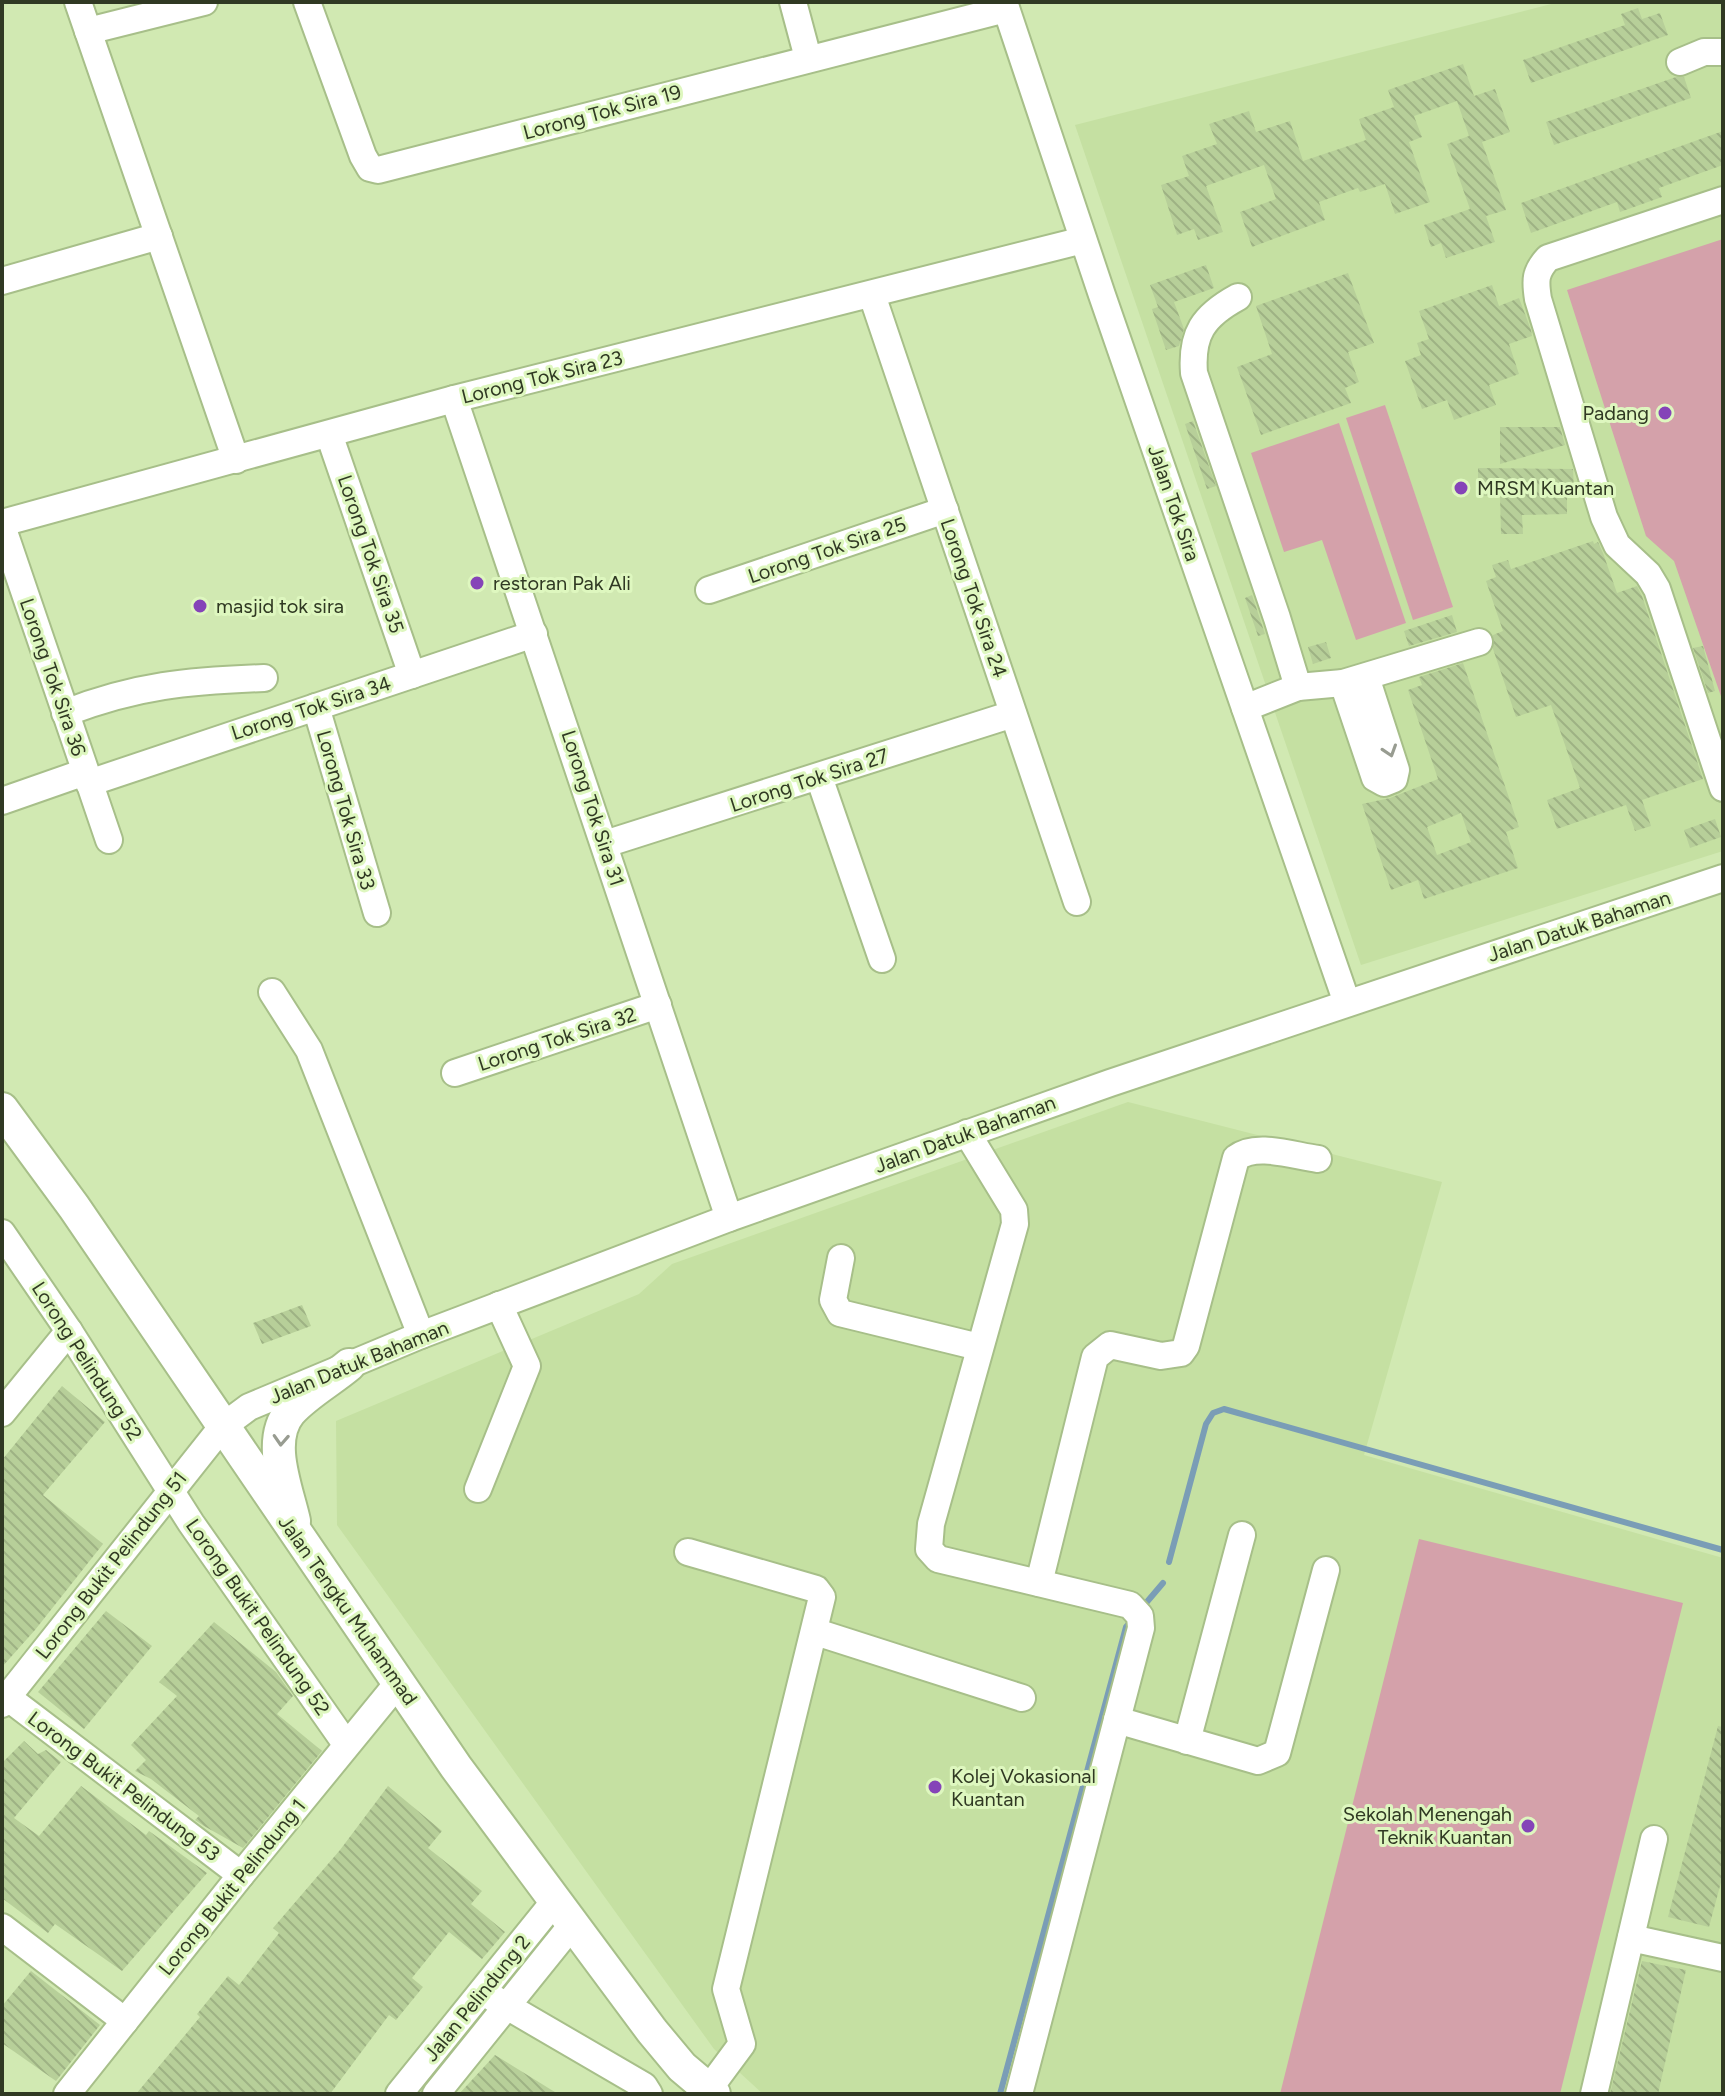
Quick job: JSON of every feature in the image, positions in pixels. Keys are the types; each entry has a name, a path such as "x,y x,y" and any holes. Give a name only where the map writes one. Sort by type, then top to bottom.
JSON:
{"main road":[{"name":"Jalan Tengku Muhammad","path":"2,1109 74,1207 398,1683 563,1914 652,2031 682,2067 711,2092"},
{"path":"297,1536 279,1447 282,1424 302,1401 349,1365"}],"street":[{"path":"78,2 236,460"},
{"path":"88,31 204,2"},
{"name":"Lorong Tok Sira 19","path":"307,2 363,156 370,168 378,170 1005,5"},
{"path":"793,2 808,58"},
{"name":"Jalan Tok Sira","path":"1005,5 1347,1003"},
{"path":"1680,62 1704,52 1723,52"},
{"path":"1723,200 1548,258 1537,270 1535,280 1538,299 1604,517 1617,545 1648,574 1657,589 1718,760 1723,788"},
{"path":"2,281 159,236"},
{"name":"Lorong Tok Sira 23","path":"2,524 454,399 1083,240"},
{"name":"Lorong Tok Sira 24","path":"872,295 1077,902"},
{"path":"1238,297 1218,308 1204,323 1194,341 1194,373 1298,687"},
{"name":"Lorong Tok Sira 31","path":"454,399 729,1218"},
{"name":"Lorong Tok Sira 35","path":"329,434 412,675"},
{"name":"Lorong Tok Sira 25","path":"709,590 945,510"},
{"name":"Lorong Tok Sira 36","path":"2,524 109,840"},
{"name":"Lorong Tok Sira 34","path":"2,801 316,707 534,634"},
{"path":"1245,708 1298,687 1354,680 1479,642"},
{"path":"65,713 134,690 182,682 264,678"},
{"name":"Lorong Tok Sira 33","path":"316,707 377,913"},
{"name":"Lorong Tok Sira 27","path":"605,844 1013,714"},
{"path":"819,777 882,959"},
{"name":"Jalan Datuk Bahaman","path":"222,1427 249,1407 421,1335 729,1218 1347,1003 1723,878"},
{"path":"272,992 309,1050 421,1335"},
{"name":"Lorong Tok Sira 32","path":"455,1073 658,1005"},
{"path":"967,1133 1014,1210 1015,1224 931,1524 929,1549 938,1559 1130,1605 1140,1616 1141,1628 1019,2094"},
{"path":"1039,1583 1095,1357 1110,1345 1161,1356 1181,1353 1186,1346 1236,1158 1243,1152 1257,1150 1318,1159"},
{"name":"Lorong Pelindung 52","path":"2,1233 69,1331 170,1490"},
{"path":"841,1258 833,1300 840,1313 979,1347"},
{"path":"478,1489 527,1366 499,1305"},
{"path":"2,1413 69,1331"},
{"name":"Lorong Bukit Pelindung 51","path":"5,1700 222,1427"},
{"name":"Lorong Bukit Pelindung 52","path":"170,1490 346,1744"},
{"path":"1187,1741 1242,1535"},
{"path":"688,1552 816,1589 822,1597 816,1632 726,1989 742,2044 711,2092"},
{"path":"1117,1720 1258,1761 1277,1753 1326,1570"},
{"path":"816,1632 1022,1698"},
{"name":"Lorong Bukit Pelindung 1","path":"67,2094 398,1683"},
{"name":"Lorong Bukit Pelindung 53","path":"5,1700 241,1875"},
{"path":"1594,2094 1654,1839"},
{"path":"436,2094 505,2005 563,1914"},
{"name":"Jalan Pelindung 2","path":"399,2094 482,1991 563,1914"},
{"path":"2,1927 125,2021"},
{"path":"1631,1938 1723,1958"},
{"path":"482,1991 644,2086 649,2094"}],"shaded area":[{"name":"MRSM Kuantan","path":"1559,2 1723,2 1723,851 1361,965 1075,125"},
{"name":"Padang","path":"1723,239 1723,702 1674,561 1646,536 1567,290"},
{"path":"1385,405 1453,607 1413,620 1346,418"},
{"path":"1339,423 1406,623 1356,640 1322,540 1284,552 1251,453"},
{"name":"Kolej Vokasional Kuantan","path":"1128,1102 1442,1182 1364,1455 1723,1558 1723,2094 763,2094 714,2049 337,1525 336,1421 639,1294 672,1264"},
{"name":"Sekolah Menengah Teknik Kuantan","path":"1419,1539 1683,1603 1560,2094 1280,2094"}],"building":[{"path":"1638,8 1642,19 1660,13 1668,35 1531,83 1523,60 1625,25 1621,14"},
{"path":"1463,64 1474,96 1495,89 1510,132 1482,142 1506,210 1486,216 1495,242 1446,258 1441,243 1431,247 1424,225 1470,209 1447,144 1469,136 1457,101 1414,116 1422,137 1409,142 1430,202 1395,214 1385,184 1360,192 1358,188 1319,202 1325,220 1252,247 1240,212 1276,199 1264,165 1206,186 1223,232 1198,240 1194,229 1177,235 1161,185 1189,176 1182,156 1217,144 1209,124 1249,111 1256,132 1290,121 1303,161 1366,140 1359,119 1394,107 1388,90"},
{"path":"1676,77 1684,77 1691,98 1554,145 1546,122"},
{"path":"1723,131 1723,165 1659,188 1662,197 1620,212 1617,202 1531,233 1521,203"},
{"path":"1206,265 1214,288 1174,302 1184,329 1179,346 1166,350 1152,309 1158,307 1150,285"},
{"path":"1348,273 1374,343 1348,352 1359,382 1345,388 1351,403 1261,435 1237,367 1272,354 1256,306"},
{"path":"1492,285 1499,306 1519,298 1531,330 1532,336 1509,344 1519,374 1489,385 1496,405 1454,420 1447,400 1422,409 1405,361 1421,355 1417,343 1429,339 1419,311"},
{"path":"1193,421 1216,486 1207,489 1185,424"},
{"path":"1500,427 1560,427 1565,445 1500,464"},
{"path":"1478,468 1573,469 1574,490 1567,491 1567,514 1522,515 1523,534 1501,534 1500,496 1478,496"},
{"path":"1593,541 1594,544 1598,542 1617,593 1637,586 1642,596 1703,779 1642,800 1651,826 1635,831 1626,805 1557,829 1547,800 1580,788 1551,705 1516,717 1493,649 1493,635 1503,631 1486,581 1496,577 1492,565 1508,560 1511,569"},
{"path":"1252,595 1265,634 1258,636 1245,598"},
{"path":"1452,615 1457,632 1409,646 1404,631"},
{"path":"1326,642 1331,658 1313,664 1308,647"},
{"path":"1703,646 1715,691 1708,693 1693,648"},
{"path":"1463,663 1519,827 1506,832 1518,868 1424,899 1418,880 1391,890 1362,804 1390,798 1438,779 1408,690 1422,685 1419,677","holes":["1461,813 1471,842 1437,855 1427,827"]},
{"path":"1715,819 1721,837 1690,848 1684,830"},
{"path":"302,1305 311,1326 262,1344 253,1323"},
{"path":"62,1386 105,1422 43,1495 103,1544 2,1667 2,1460"},
{"path":"106,1611 152,1646 84,1729 38,1692"},
{"path":"214,1622 276,1672 293,1696 277,1714 322,1751 243,1848 195,1820 199,1816 151,1779 135,1771 146,1760 131,1745 177,1696 159,1682"},
{"path":"1718,1726 1723,1727 1723,1875 1709,1927 1668,1917"},
{"path":"24,1741 38,1754 46,1750 61,1762 14,1818 39,1836 81,1786 146,1835 149,1831 207,1873 122,1971 55,1924 48,1933 2,1898 2,1763"},
{"path":"388,1786 442,1831 428,1848 482,1891 471,1904 505,1932 482,1959 449,1932 412,1978 423,1987 396,2020 389,2015 330,2094 136,2094 200,2017 197,2014 228,1976 239,1985 279,1933 273,1928 340,1850"},
{"path":"1642,1961 1686,1970 1658,2094 1610,2094"},
{"path":"31,1971 100,2025 56,2081 2,2043 2,2006"},
{"path":"495,2055 558,2094 459,2094"}],"waterway":[{"path":"1169,1562 1206,1424 1213,1413 1224,1409 1723,1550"},
{"path":"1146,1603 1163,1583"},
{"path":"1000,2094 1126,1627 1132,1620"}],"place":[{"name":"Padang","path":"1665,413"},
{"name":"MRSM Kuantan","path":"1461,488"},
{"name":"restoran Pak Ali","path":"477,583"},
{"name":"masjid tok sira","path":"200,606"},
{"name":"Kolej Vokasional Kuantan","path":"935,1787"},
{"name":"Sekolah Menengah Teknik Kuantan","path":"1528,1826"}]}
